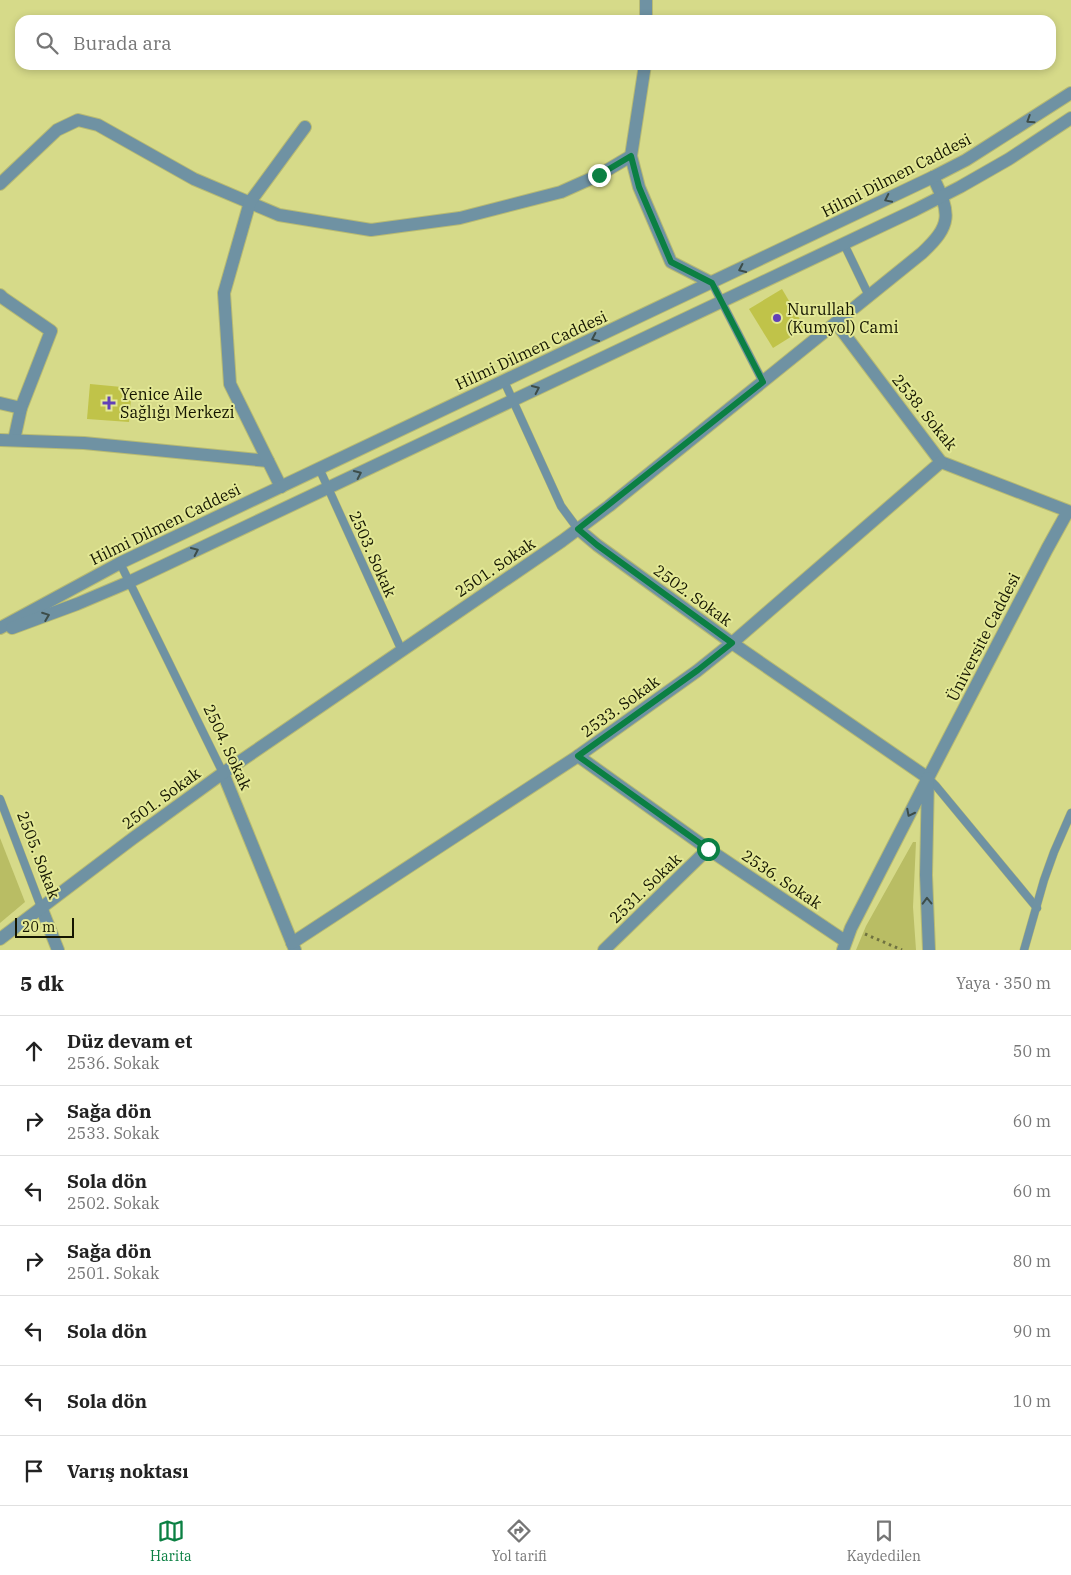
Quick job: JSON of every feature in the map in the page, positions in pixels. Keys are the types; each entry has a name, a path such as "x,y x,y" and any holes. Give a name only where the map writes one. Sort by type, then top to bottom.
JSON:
{"street":[{"path":"646,0 646,15"},
{"path":"644,70 631,156 639,187 671,262 712,283"},
{"name":"Hilmi Dilmen Caddesi","path":"0,630 120,563 933,177 966,160 1071,93"},
{"name":"Hilmi Dilmen Caddesi","path":"0,630 28,623 129,582 844,244 943,196 1009,159 1071,118"},
{"path":"0,184 57,130 78,120 98,126 194,178 279,215 371,230 460,218 562,192 599,175 631,156"},
{"path":"280,487 230,384 224,293 250,202 304,127"},
{"name":"2501. Sokak","path":"0,939 223,773 578,529 922,253 938,237 944,228 946,218 946,206 943,196 933,177"},
{"path":"0,294 51,331 20,408 14,440"},
{"name":"2538. Sokak","path":"836,323 940,462 1070,509"},
{"path":"0,403 20,408"},
{"path":"0,440 84,443 268,461"},
{"name":"2533. Sokak","path":"294,946 578,756 698,670 732,643 940,462"},
{"name":"Üniversite Caddesi","path":"844,946 851,928 928,778 1047,549 1070,509"},
{"name":"2502. Sokak","path":"578,529 597,545 732,643 928,778"},
{"name":"2536. Sokak","path":"578,756 844,946"},
{"name":"2504. Sokak","path":"223,773 294,946"},
{"name":"Üniversite Caddesi","path":"928,778 926,875 929,950"},
{"name":"2531. Sokak","path":"604,950 708,849"},
{"name":"2505. Sokak","path":"41,907 58,950"}],"lane":[{"path":"844,244 869,296"},
{"path":"712,283 763,382"},
{"name":"2502. Sokak","path":"504,381 561,506 578,529"},
{"name":"2503. Sokak","path":"319,468 402,651"},
{"name":"2504. Sokak","path":"120,563 223,773"},
{"path":"928,778 1037,908"},
{"name":"2505. Sokak","path":"0,799 41,907"},
{"path":"1024,950 1054,852 1071,813"}],"path":[{"path":"851,928 902,950"}],"green space":[{"path":"0,838 25,902 0,923"},
{"path":"913,842 916,842 913,907 916,950 856,950 866,926"}],"building":[{"name":"Nurullah (Kumyol) Cami","path":"782,289 805,328 773,348 749,309"},
{"name":"Yenice Aile Sağlığı Merkezi","path":"90,384 132,388 129,422 87,419"}],"place":[{"name":"Nurullah (Kumyol) Cami","path":"777,318"},
{"name":"Yenice Aile Sağlığı Merkezi","path":"109,403"}],"route":[{"path":"599,175 631,156 639,187 671,262 712,283 763,382 578,529 597,545 732,643 698,670 578,756 708,849"}]}
